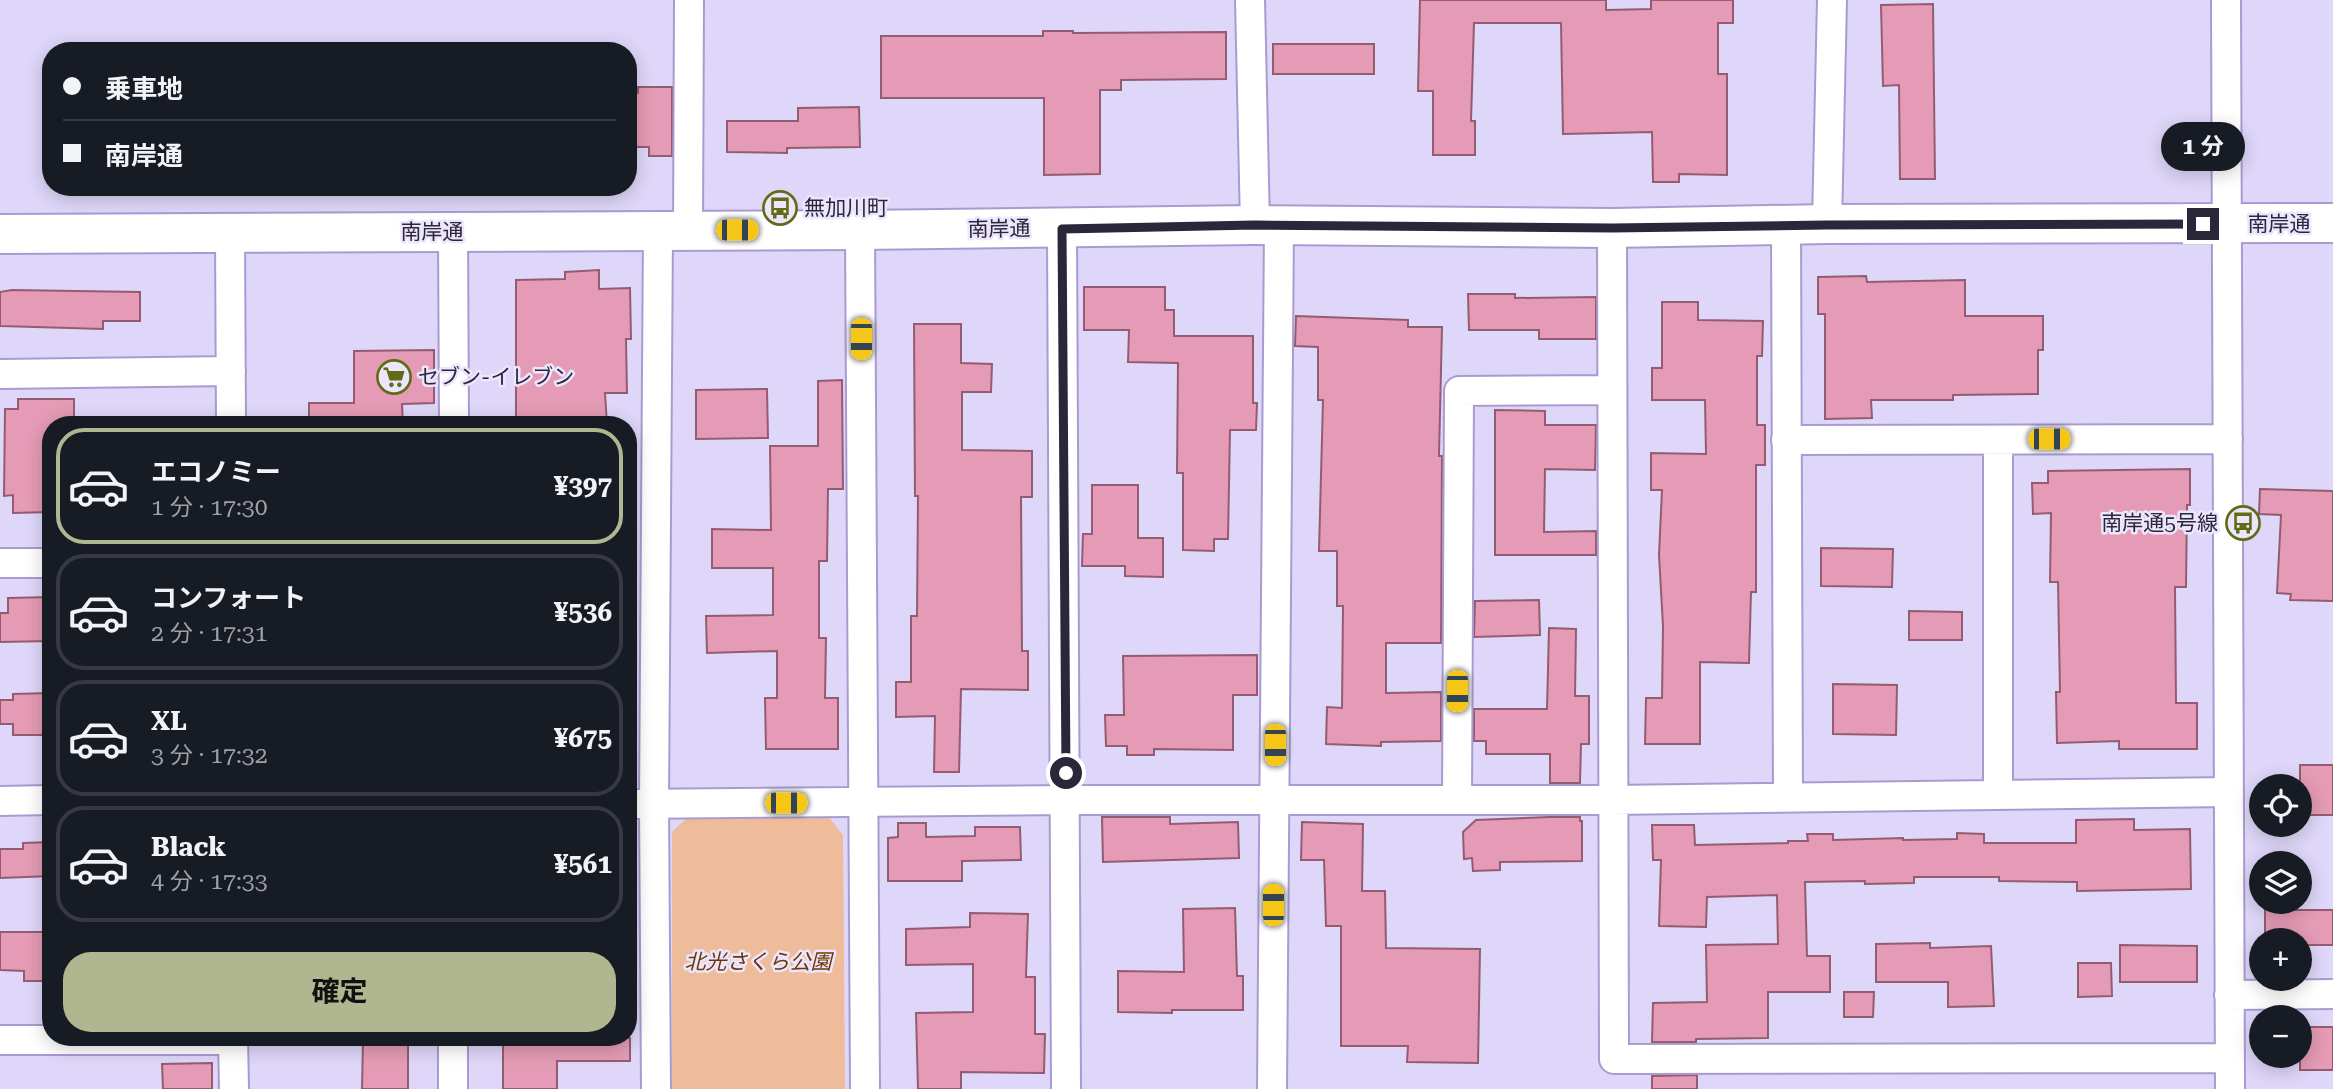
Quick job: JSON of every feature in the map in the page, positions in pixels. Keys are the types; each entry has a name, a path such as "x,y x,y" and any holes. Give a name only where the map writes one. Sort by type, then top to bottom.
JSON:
{"main road":[{"name":"南岸通","path":"0,233 2333,223"}],"street":[{"path":"656,1089 641,804 673,231 689,0"},
{"path":"1250,0 1267,226 1274,800 1272,1089"},
{"path":"1826,225 1832,0"},
{"path":"2226,0 2230,1089"},
{"path":"1786,225 1788,797"},
{"path":"1612,228 1614,1059 2230,1058"},
{"path":"1062,229 1066,1089"},
{"path":"860,230 865,802 864,1089"},
{"path":"453,232 454,416"},
{"path":"230,234 231,416"},
{"path":"0,374 231,371"},
{"path":"1457,800 1459,391 1612,390"},
{"path":"1787,440 2228,439"},
{"path":"1998,440 1998,795"},
{"path":"0,564 42,563"},
{"path":"641,804 1066,800 1612,800 2229,792"},
{"path":"0,801 42,800"},
{"path":"2229,995 2333,994"},
{"path":"0,1040 42,1040"},
{"path":"233,1046 234,1089"},
{"path":"453,1046 453,1089"}],"green space":[{"name":"北光さくら公園","path":"688,817 829,817 843,835 845,1089 672,1089 672,832"}],"building":[{"path":"1420,0 1606,0 1606,10 1651,9 1651,0 1733,0 1733,23 1718,23 1718,74 1727,74 1727,175 1679,174 1679,182 1653,182 1652,132 1563,134 1561,23 1474,23 1471,121 1475,121 1475,155 1433,155 1433,91 1418,91"},
{"path":"1933,4 1935,179 1900,179 1899,85 1883,86 1881,5"},
{"path":"1043,31 1226,32 1226,79 1121,80 1121,90 1100,90 1100,174 1044,175 1044,98 881,98 881,36 1043,36"},
{"path":"1273,44 1374,44 1374,74 1273,74"},
{"path":"638,87 672,87 672,156 649,156 649,147 637,147"},
{"path":"859,107 860,147 787,148 787,153 727,152 727,121 798,121 798,108"},
{"path":"599,270 599,289 630,288 631,339 626,339 627,393 605,393 606,416 516,416 516,280 565,279 565,272"},
{"path":"1866,276 1867,282 1965,280 1965,316 2043,316 2043,350 2038,350 2038,394 1953,395 1953,400 1871,400 1872,418 1825,419 1825,314 1818,314 1818,277"},
{"path":"1084,287 1165,287 1165,310 1174,310 1174,336 1253,336 1253,403 1257,403 1256,430 1230,430 1228,539 1214,539 1214,551 1183,550 1183,473 1177,473 1178,363 1128,362 1129,330 1084,330"},
{"path":"0,292 140,292 140,321 103,321 103,329 0,326"},
{"path":"1468,294 1515,294 1515,298 1596,297 1596,339 1539,339 1539,330 1469,330"},
{"path":"1662,302 1698,302 1698,320 1763,321 1762,356 1757,356 1757,425 1765,425 1765,465 1756,465 1756,592 1751,592 1749,663 1700,662 1700,744 1645,744 1646,698 1662,698 1663,626 1659,555 1662,490 1651,490 1651,453 1706,454 1705,400 1652,400 1652,368 1662,368"},
{"path":"1296,316 1408,320 1408,327 1442,327 1439,456 1442,456 1441,643 1386,643 1386,693 1441,692 1441,741 1381,742 1381,746 1326,744 1327,707 1342,708 1343,606 1337,606 1337,551 1319,551 1323,400 1318,400 1318,347 1295,346"},
{"path":"914,324 961,324 961,363 992,364 991,392 962,392 962,450 1032,451 1032,497 1021,497 1022,651 1028,651 1028,690 961,689 959,772 934,772 935,716 896,717 896,682 911,682 911,616 917,616 918,496 915,496"},
{"name":"セブン-イレブン","path":"434,350 434,403 402,404 403,416 309,416 309,403 354,403 354,351"},
{"path":"842,380 843,489 828,489 827,561 819,561 819,638 826,638 825,698 838,698 838,749 766,749 765,698 777,698 777,651 707,653 706,616 773,615 773,568 712,568 712,529 771,530 770,446 818,446 818,381"},
{"path":"767,389 768,438 696,439 696,390"},
{"path":"18,399 74,399 74,416 42,416 42,512 13,513 13,495 4,496 5,409 18,409"},
{"path":"1495,410 1545,411 1545,425 1596,425 1595,470 1545,469 1544,532 1596,531 1596,555 1495,555"},
{"path":"2190,469 2186,587 2175,587 2176,703 2197,703 2197,749 2119,749 2119,741 2057,743 2056,692 2060,692 2058,582 2050,582 2051,513 2033,514 2032,483 2048,483 2048,471"},
{"path":"1092,485 1138,485 1138,538 1163,538 1163,577 1125,576 1125,566 1082,566 1083,534 1092,534"},
{"path":"2260,489 2333,491 2333,601 2290,600 2291,594 2277,593 2281,515 2259,514"},
{"path":"1821,548 1893,549 1892,587 1821,586"},
{"path":"42,597 42,641 0,642 0,613 8,613 8,598"},
{"path":"1539,600 1540,635 1474,637 1475,601"},
{"path":"1909,611 1962,612 1962,640 1909,640"},
{"path":"1549,628 1576,629 1575,696 1589,696 1589,744 1581,744 1580,783 1550,783 1550,754 1486,754 1486,741 1474,741 1474,709 1547,709"},
{"path":"1257,655 1257,695 1233,695 1233,750 1154,749 1154,755 1127,755 1127,746 1106,746 1105,715 1124,715 1123,656"},
{"path":"1833,684 1897,685 1896,735 1833,734"},
{"path":"42,693 42,735 13,735 13,724 0,724 0,700 13,700 13,694"},
{"path":"2300,765 2333,765 2333,815 2312,815 2312,774 2300,774"},
{"path":"1102,817 1170,817 1170,824 1238,822 1239,858 1103,862"},
{"path":"1580,817 1582,861 1500,862 1500,870 1473,871 1472,858 1464,859 1463,832 1476,820"},
{"path":"2134,819 2134,830 2190,829 2191,889 2077,891 2077,882 1999,881 1999,877 1914,877 1914,883 1805,882 1807,956 1830,956 1830,992 1768,992 1768,1038 1652,1042 1653,1003 1707,1002 1706,945 1778,944 1777,895 1707,897 1706,927 1659,926 1661,860 1653,860 1652,825 1694,825 1695,845 1788,843 1808,841 1807,834 1833,834 1833,840 1957,839 1957,833 1984,834 1984,843 2076,843 2076,820"},
{"path":"1302,822 1363,824 1362,891 1385,891 1386,948 1480,949 1478,1063 1407,1062 1408,1046 1341,1046 1341,926 1326,926 1324,860 1301,860"},
{"path":"898,823 926,823 926,837 975,836 975,827 1020,827 1021,860 962,861 962,881 888,881 888,838 898,837"},
{"path":"42,842 42,876 0,878 0,849 23,849 23,843"},
{"path":"1235,908 1237,976 1243,976 1243,1010 1118,1012 1118,971 1184,972 1183,909"},
{"path":"2312,910 2333,910 2333,945 2312,945 2312,928 2265,928 2265,914 2312,914"},
{"path":"970,913 1028,914 1026,977 1035,977 1035,1034 1045,1034 1044,1073 961,1072 961,1089 918,1089 916,1013 973,1012 973,964 906,965 906,929 970,927"},
{"path":"0,932 42,932 42,981 24,981 24,971 0,970"},
{"path":"1930,943 1930,948 1991,946 1994,1006 1948,1007 1948,982 1876,982 1876,944"},
{"path":"2120,945 2197,946 2197,982 2120,982"},
{"path":"2078,963 2111,963 2112,996 2078,997"},
{"path":"1844,992 1874,992 1873,1017 1844,1017"},
{"path":"2312,1027 2333,1027 2333,1070 2300,1070 2312,1068"},
{"path":"363,1046 408,1046 408,1089 362,1089"},
{"path":"503,1046 630,1046 630,1061 557,1061 557,1089 503,1089"},
{"path":"212,1063 212,1089 163,1089 162,1064"},
{"path":"1697,1075 1697,1089 1652,1089 1652,1076"}],"place":[{"name":"無加川町","path":"780,208"},
{"name":"セブン-イレブン","path":"394,377"},
{"name":"南岸通5号線","path":"2243,523"}],"route":[{"path":"1066,773 1062,229 1255,225 1612,228 2203,224"}]}
